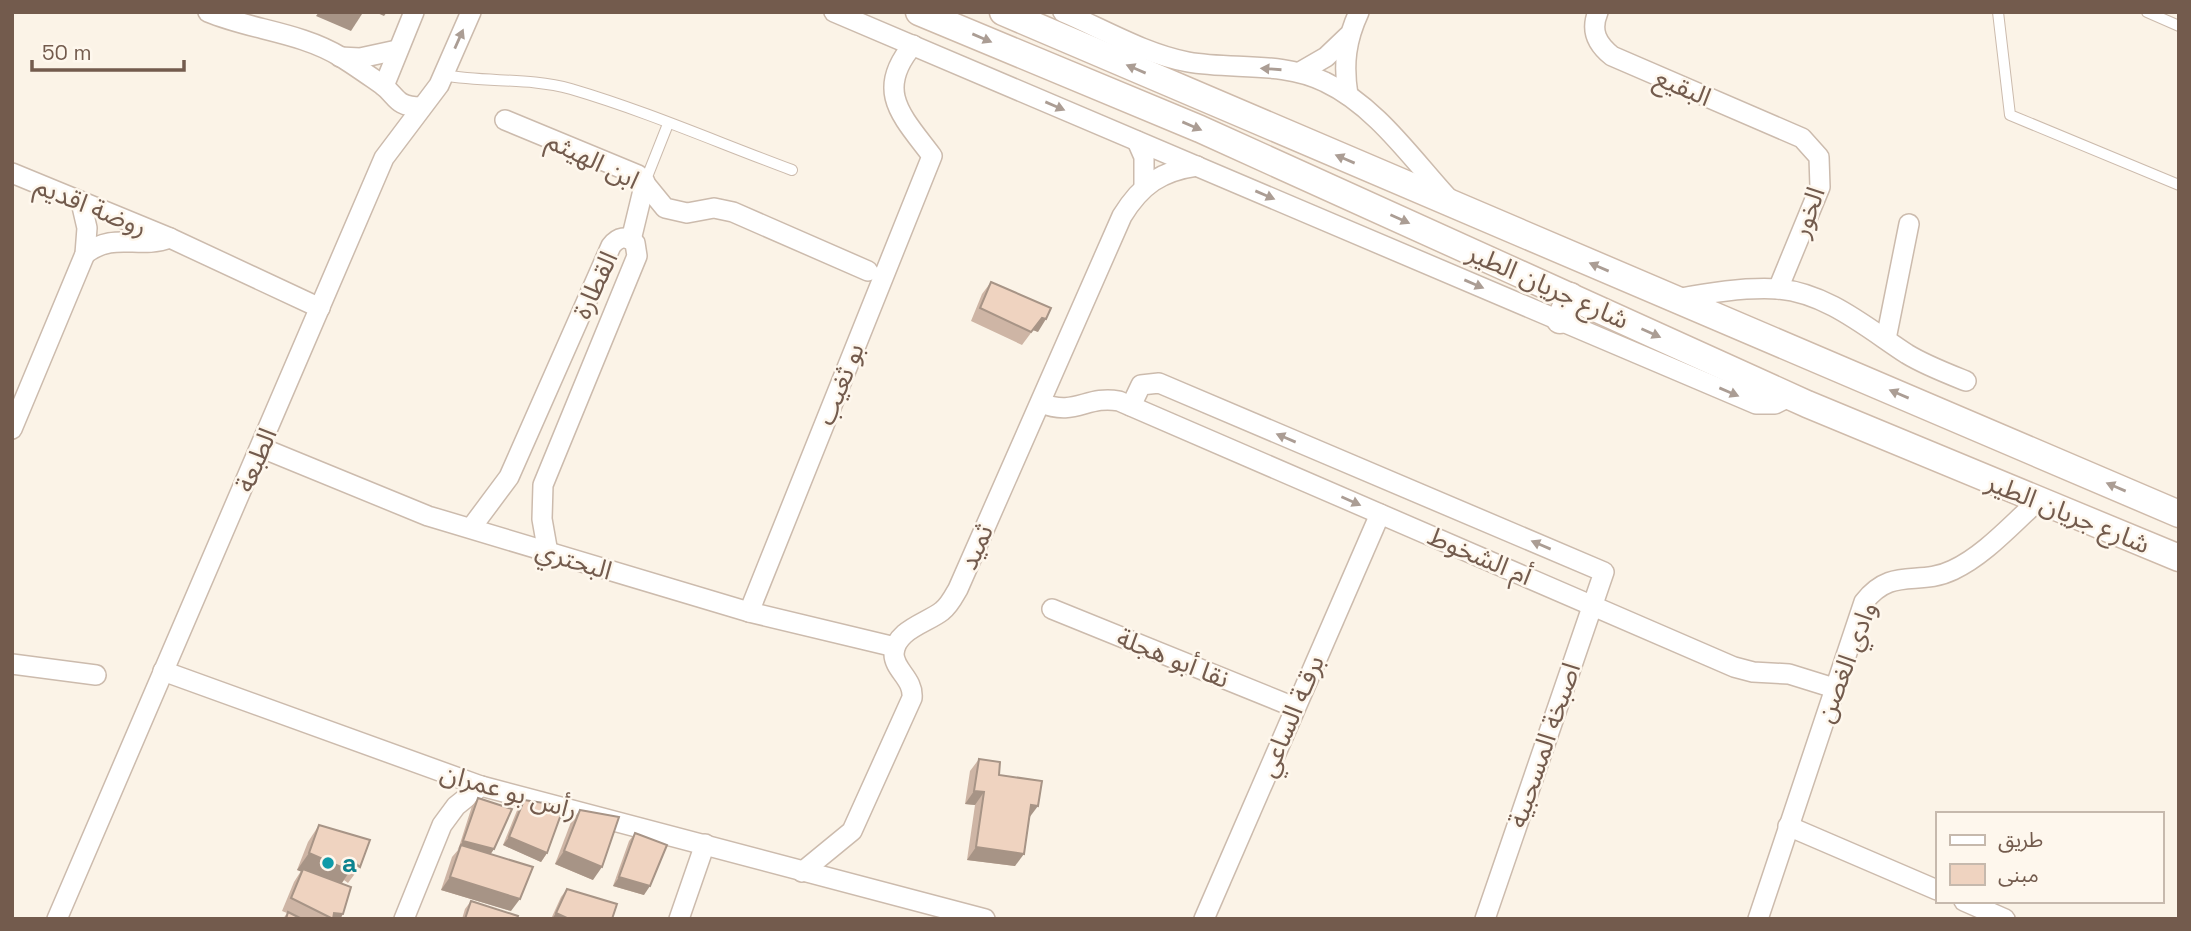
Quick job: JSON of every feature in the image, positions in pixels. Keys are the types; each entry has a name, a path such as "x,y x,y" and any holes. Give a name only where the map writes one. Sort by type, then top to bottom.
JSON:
{"street":[{"path":"208,12 237,24 301,39 340,57 384,86 397,102 420,107"},
{"path":"384,86 414,12"},
{"name":"الطبعة","path":"57,919 262,448 384,158 443,75 471,12"},
{"path":"835,12 1197,166 1565,308"},
{"name":"شارع جريان الطير","path":"919,12 1200,129 1565,308 1791,396 2179,558"},
{"name":"شارع جريان الطير","path":"1003,12 2179,514"},
{"name":"شارع جريان الطير","path":"1063,12 1189,62 1300,72 1348,95 1382,125 1457,208"},
{"path":"1348,95 1345,65 1348,36 1359,12"},
{"name":"البقيع","path":"1598,12 1594,29 1596,39 1612,56 1802,138"},
{"path":"1300,72 1326,57 1348,36"},
{"name":"بو ثغيب","path":"749,612 932,156 898,108 892,86 898,63 913,46"},
{"path":"340,57 360,58 397,50"},
{"name":"ابن الهيثم","path":"505,120 638,175 654,199 665,208 687,213 713,208 733,212 867,271"},
{"name":"الخور","path":"1778,289 1821,179 1819,157 1802,138"},
{"path":"1137,141 1144,157 1144,184 1169,172 1197,166"},
{"name":"روضة اقديم","path":"12,173 170,238 320,308"},
{"path":"631,240 645,182"},
{"name":"ثميد","path":"895,647 903,635 943,611 953,598 1122,215 1144,184"},
{"path":"12,429 85,254 87,228 81,202"},
{"path":"1886,339 1909,224"},
{"name":"روضة اقديم","path":"85,254 112,241 152,243 170,238"},
{"name":"القطارة","path":"471,528 509,477 611,246 620,238 631,240 637,247 637,256 543,485 542,519 548,553"},
{"path":"1676,299 1778,289 1830,305 1927,365 1966,381"},
{"name":"أم الشخوط","path":"1131,406 1141,385 1153,381 1604,572"},
{"name":"أم الشخوط","path":"1041,403 1069,410 1093,401 1110,400 1131,406 1734,667 1753,672 1789,674 1834,688"},
{"path":"1185,428 1197,400"},
{"name":"البحتري","path":"262,448 401,506 548,553 749,612 895,647"},
{"path":"1312,484 1325,454"},
{"name":"وادي الغصن","path":"1758,919 1859,612 1870,594 1893,579 1937,576 1964,564 2038,500"},
{"name":"برقـة الساعي","path":"1204,919 1380,514"},
{"name":"اصبخة المسحبية","path":"1485,919 1604,572"},
{"name":"نقا أبو هجلة","path":"1052,609 1294,707"},
{"path":"802,872 852,831 911,703 913,687 895,660 895,647"},
{"path":"12,664 96,675"},
{"name":"رأس بو عمران","path":"163,671 481,786 985,919"},
{"path":"404,919 442,825 456,806 481,786"},
{"path":"1788,826 1936,890"},
{"path":"679,919 705,844"},
{"path":"1969,903 2005,919"}],"lane":[{"path":"1998,12 2010,115 2179,185"},
{"path":"2147,12 2179,26"},
{"path":"443,75 471,80 520,80 570,89 792,170"},
{"path":"645,182 668,124"}],"building":[{"path":"991,282 1051,308 1046,319 1042,318 1031,332 980,308"},
{"path":"979,759 1000,762 999,775 1042,781 1038,806 1031,805 1024,854 976,847 984,792 974,791"},
{"path":"478,798 512,809 494,849 463,841"},
{"path":"524,800 564,806 547,853 509,837"},
{"path":"580,810 619,817 602,867 564,851"},
{"path":"319,825 370,840 360,867 355,863 350,871 309,853"},
{"path":"635,833 667,845 650,886 619,877"},
{"path":"461,845 533,867 520,899 450,877"},
{"path":"303,869 351,887 343,914 334,913 333,919 291,898"},
{"path":"567,889 617,904 612,919 569,919 556,913"},
{"path":"471,901 518,916 517,919 465,919"},
{"path":"288,912 302,919 286,919"}],"place":[{"name":"a","path":"328,863"}]}
